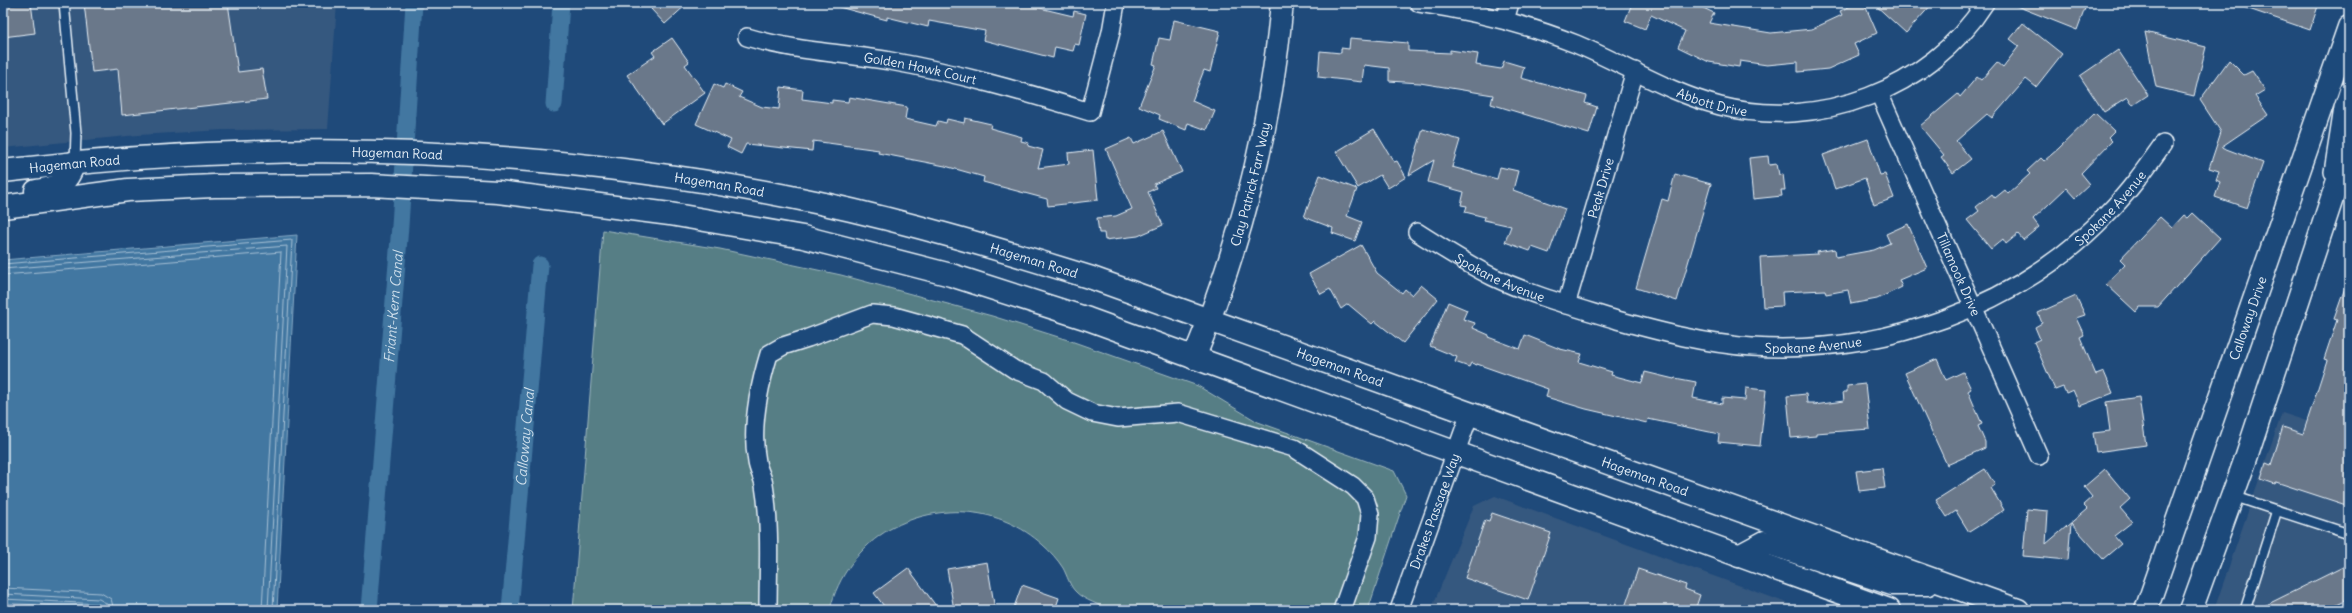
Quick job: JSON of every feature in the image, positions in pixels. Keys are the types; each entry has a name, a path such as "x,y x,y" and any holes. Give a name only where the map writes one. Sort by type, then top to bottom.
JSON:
{"main road":[{"name":"Clay Patrick Farr Way","path":"1194,358 1210,320 1242,226 1256,172 1269,110 1282,3"},
{"name":"Calloway Drive","path":"2146,610 2349,27"},
{"path":"2192,610 2349,147"},
{"name":"Hageman Road","path":"3,171 75,162 232,152 373,152 436,154 528,160 612,169 696,180 820,204 971,241 1092,278 2018,610"},
{"path":"3,195 52,188 66,182 75,162"},
{"path":"3,207 128,190 222,185 371,185 498,192 590,203 693,218 803,238 951,275 1088,319 1889,610"},
{"path":"1739,556 1765,542 1892,584 1943,584"}],"street":[{"name":"Golden Hawk Court","path":"747,37 770,44 865,56 927,68 989,82 1090,112 1109,40 1116,3"},
{"name":"Abbott Drive","path":"1419,3 1452,8 1505,20 1577,44 1691,97 1720,106 1753,112 1788,114 1817,111 1847,104 1879,93 1911,76 1939,56 1960,35 1985,3"},
{"path":"1505,20 1510,3"},
{"name":"Peak Drive","path":"1566,305 1635,71"},
{"path":"2327,214 2343,108 2349,89"},
{"name":"Tillamook Drive","path":"1879,93 2039,456"},
{"name":"Spokane Avenue","path":"1417,232 1456,257 1494,277 1566,305 1670,335 1753,347 1803,347 1879,337 1926,325 1973,307 2020,283 2075,244 2108,214 2137,180 2163,144"},
{"path":"768,610 769,551 764,485 757,462 755,424 761,380 769,354 783,346 872,314 894,316 962,335 1015,370 1044,381 1067,401 1092,413 1118,418 1178,413 1233,431 1265,437 1294,448 1311,457 1353,486 1365,498 1370,514 1368,537 1342,610"},
{"name":"Drakes Passage Way","path":"1399,610 1454,453 1470,413"}],"lane":[{"path":"64,3 76,133 75,162"},
{"path":"2232,495 2349,534"},
{"path":"2245,610 2278,510"}],"shaded area":[{"path":"3,3 337,3 328,129 223,130 138,135 3,148"},
{"path":"2282,413 2349,435 2349,610 2214,610"},
{"path":"1495,496 1806,610 1431,610 1474,506"}],"green space":[{"path":"603,230 720,249 841,275 992,316 1071,341 1198,386 1258,422 1394,471 1406,495 1368,610 1111,610 1079,595 1070,584 1063,568 1051,553 1026,532 1008,522 989,516 969,512 949,512 909,520 890,529 869,544 844,574 833,598 830,610 573,610"}],"water":[{"path":"297,235 277,610 133,610 3,603 3,260"}],"building":[{"path":"31,3 35,33 3,37 3,6"},
{"path":"84,3 228,3 238,72 262,69 267,99 122,115 118,69 92,72"},
{"path":"658,3 688,3 665,24 651,9"},
{"path":"839,3 1019,3 1073,16 1074,11 1086,14 1079,45 1075,44 1073,51 1055,47 1053,58 983,40 985,31 929,21 928,27 887,17 887,20 839,7"},
{"path":"1625,3 1693,3 1714,13 1709,23 1771,33 1812,29 1842,15 1840,11 1857,3 1864,3 1877,33 1854,44 1859,55 1828,69 1798,72 1798,62 1767,65 1740,61 1739,67 1709,62 1678,47 1685,31 1651,15 1645,29 1625,21 1631,6"},
{"path":"1873,3 1933,3 1906,33"},
{"path":"2009,3 2087,3 2077,30"},
{"path":"2237,3 2319,3 2310,30 2237,5"},
{"path":"1174,20 1220,31 1210,72 1204,70 1192,101 1215,111 1207,130 1188,123 1186,130 1159,119 1160,115 1139,106 1156,65 1153,64 1159,38 1170,40"},
{"path":"2023,23 2062,54 2036,87 2026,79 1992,118 1987,114 1956,141 1971,159 1953,173 1941,157 1944,155 1920,126 1958,94 1960,97 1977,77 1981,80 1997,62 2003,67 2019,46 2010,39"},
{"path":"2145,32 2206,47 2194,96 2156,87"},
{"path":"672,38 689,62 685,65 705,93 662,124 627,75 655,56 652,52"},
{"path":"1350,38 1408,43 1408,51 1450,53 1450,50 1478,54 1476,65 1501,69 1504,61 1524,67 1521,78 1587,96 1585,103 1597,107 1589,134 1491,104 1493,95 1420,83 1389,81 1389,68 1364,65 1362,82 1318,77 1320,51 1341,53 1341,48 1349,49"},
{"path":"2118,50 2148,95 2133,105 2128,97 2104,112 2080,76"},
{"path":"2229,60 2244,75 2252,71 2265,90 2255,96 2268,115 2221,147 2263,163 2247,208 2215,197 2220,182 2216,180 2219,171 2209,168 2221,132 2200,100"},
{"path":"714,84 723,88 725,84 742,92 739,97 762,107 779,109 781,87 803,90 802,99 832,103 832,100 848,102 849,97 907,107 905,119 936,126 938,121 946,123 947,119 964,123 965,118 991,124 990,128 1022,137 1021,141 1029,143 1028,146 1043,150 1038,168 1069,164 1068,153 1093,150 1098,200 1048,206 1047,199 983,182 984,177 945,166 878,153 879,150 813,141 812,151 746,144 741,154 727,147 731,140 696,124"},
{"path":"2095,113 2114,131 2108,137 2112,141 2081,173 2090,184 2075,198 2066,188 2033,219 2039,227 2023,240 2018,234 2006,244 2003,239 1991,249 1967,220 1979,211 1976,207 1992,194 1995,198 2005,190 2008,194 2030,174 2027,171 2041,158 2044,161"},
{"path":"1374,129 1394,162 1397,161 1406,177 1388,188 1380,175 1358,188 1336,152"},
{"path":"1423,129 1460,140 1452,167 1497,179 1500,167 1518,171 1513,190 1565,209 1549,253 1532,247 1530,251 1505,242 1511,226 1484,220 1485,217 1465,212 1467,206 1461,205 1464,192 1428,182 1434,160 1409,175"},
{"path":"1163,131 1182,172 1154,184 1156,188 1148,192 1163,225 1138,236 1105,240 1104,233 1099,233 1097,218 1116,216 1132,209 1106,149 1131,138 1134,144"},
{"path":"1868,139 1880,175 1885,174 1894,198 1874,205 1865,178 1835,189 1823,155"},
{"path":"1768,156 1769,165 1777,164 1779,175 1783,174 1785,190 1781,190 1782,196 1753,199 1749,158"},
{"path":"1675,174 1711,184 1677,301 1636,288 1662,199 1668,201"},
{"path":"1320,175 1357,189 1347,216 1362,222 1355,241 1332,233 1333,228 1304,217"},
{"path":"2193,213 2220,238 2158,307 2140,307 2136,312 2106,284 2125,264 2120,259 2160,217 2172,228 2184,215 2188,218"},
{"path":"1908,224 1927,268 1899,280 1902,287 1877,299 1851,304 1848,290 1826,294 1825,290 1782,292 1783,306 1763,307 1760,257 1818,254 1817,252 1835,249 1836,257 1874,250 1890,243 1886,234"},
{"path":"1361,245 1377,273 1402,293 1405,289 1412,295 1421,285 1438,299 1403,343 1375,321 1372,324 1348,304 1341,309 1330,289 1321,294 1309,274"},
{"path":"2347,282 2349,282 2349,506 2276,482 2275,484 2261,479 2266,463 2271,465 2283,427 2303,434 2327,360 2324,359 2337,320 2334,319"},
{"path":"2076,296 2085,315 2076,318 2084,335 2080,337 2096,375 2104,372 2113,393 2080,406 2073,390 2066,393 2063,387 2055,390 2034,342 2040,339 2035,327 2042,323 2038,313"},
{"path":"1448,302 1467,310 1463,319 1475,323 1473,328 1489,335 1488,337 1520,349 1525,335 1560,349 1582,354 1579,362 1612,372 1611,375 1642,383 1645,372 1674,379 1696,382 1693,398 1722,404 1722,398 1745,400 1746,388 1766,390 1760,446 1718,442 1719,434 1648,419 1647,423 1586,409 1546,397 1548,389 1477,364 1471,363 1469,367 1455,362 1457,357 1430,346"},
{"path":"1937,359 1946,380 1963,372 1971,389 1968,391 1982,424 1978,426 1985,442 1985,448 1947,465 1905,373"},
{"path":"1865,384 1870,429 1816,433 1816,436 1791,438 1787,396 1806,394 1807,403 1814,403 1814,405 1844,401 1843,392 1847,392 1847,386"},
{"path":"2139,397 2146,445 2096,452 2093,433 2110,431 2106,402"},
{"path":"1882,468 1885,488 1859,491 1856,471"},
{"path":"1985,469 1995,485 1991,488 2004,510 1969,532 1956,511 1947,517 1936,500"},
{"path":"2105,469 2130,499 2120,508 2132,522 2114,536 2121,544 2103,559 2071,523 2068,560 2023,556 2027,509 2048,511 2046,544 2087,509 2083,505 2092,497 2084,487"},
{"path":"1492,513 1551,533 1528,600 1465,578 1485,520 1489,521"},
{"path":"987,562 995,610 954,610 947,569"},
{"path":"2349,564 2349,598 2325,610 2256,610"},
{"path":"908,568 939,610 887,610 874,593"},
{"path":"1638,569 1686,585 1685,589 1700,595 1695,610 1624,610"},
{"path":"1022,585 1059,598 1055,610 1013,610"}],"waterway":[{"name":"Friant-Kern Canal","path":"369,610 400,226 414,3"},
{"name":"Calloway Canal","path":"554,104 561,3"},
{"name":"Calloway Canal","path":"510,610 540,265"}]}
